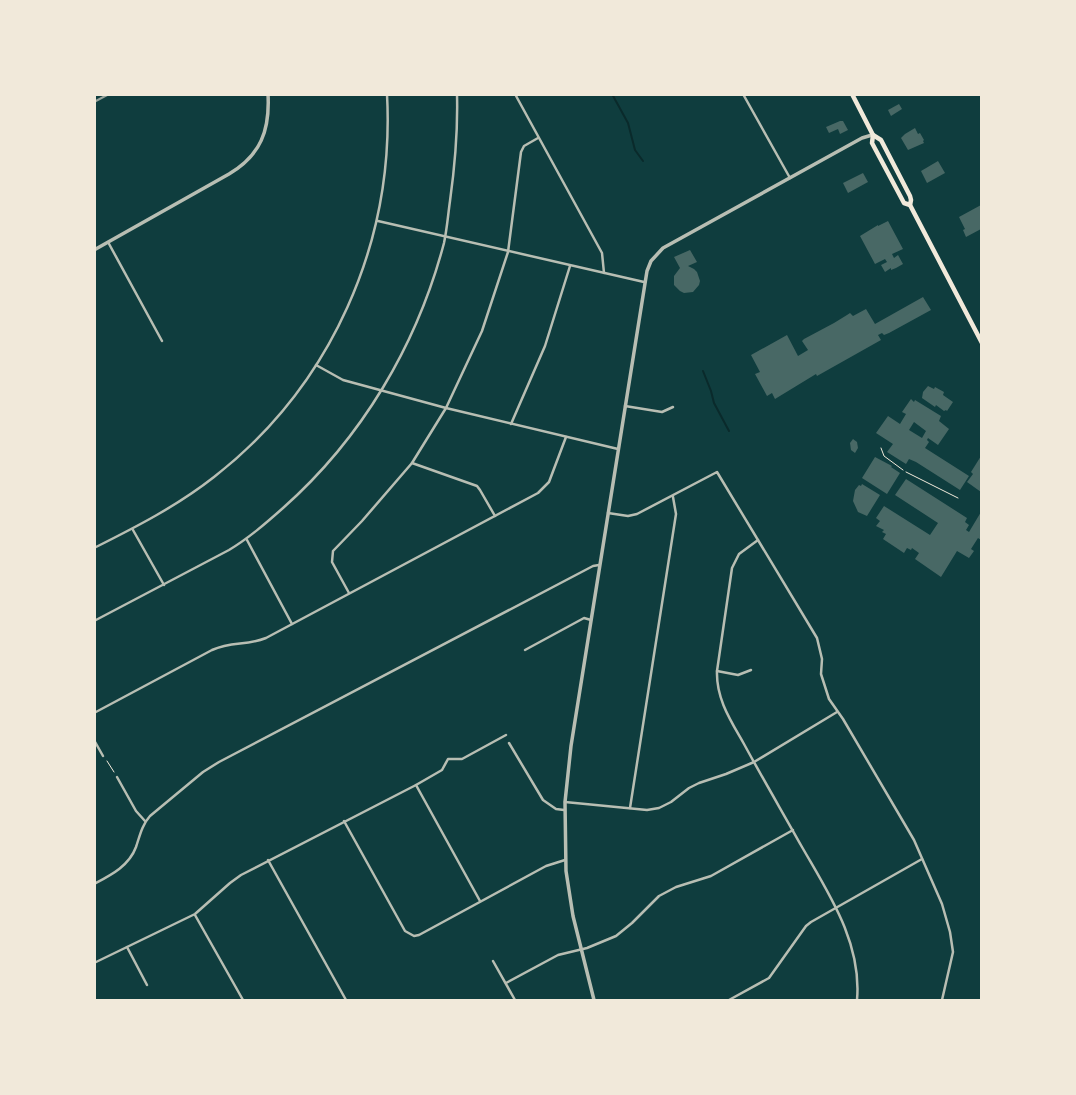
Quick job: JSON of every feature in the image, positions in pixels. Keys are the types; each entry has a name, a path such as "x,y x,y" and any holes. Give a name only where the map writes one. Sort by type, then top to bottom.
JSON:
{"main road":[{"path":"852,94 873,135 881,140 911,199 910,205 982,343"},
{"path":"873,135 872,143 904,204 910,205"}],"street":[{"path":"94,250 244,164 264,137 268,124 268,94"},
{"path":"94,548 186,497 214,477 241,454 285,408 316,365 353,295 367,259 377,221 387,150 387,94"},
{"path":"94,621 247,539 315,478 360,423 397,364 423,306 445,237 456,155 457,94"},
{"path":"514,94 602,253 604,273"},
{"path":"743,94 790,178"},
{"path":"594,1000 570,904 565,860 565,802 571,746 644,282 651,261 663,248 862,138 873,135"},
{"path":"349,593 331,562 333,551 412,463 446,408 482,331 508,252 521,152 524,146 538,138"},
{"path":"377,221 644,282"},
{"path":"108,242 162,341"},
{"path":"511,424 545,346 570,266"},
{"path":"316,365 344,380 382,391 618,449"},
{"path":"625,406 662,412 673,407"},
{"path":"94,713 212,650 234,643 256,642 538,493 546,486 566,437"},
{"path":"412,463 477,486 495,516"},
{"path":"608,513 628,516 645,510 717,472 817,638 824,686 914,839 942,904 953,942 952,963 942,1000"},
{"path":"630,808 676,514 673,495"},
{"path":"132,528 164,585"},
{"path":"247,539 292,624"},
{"path":"758,540 739,554 732,568 717,671 719,697 837,908 855,962 857,1000"},
{"path":"94,884 125,865 135,850 145,821 219,762 599,565"},
{"path":"524,650 584,618 591,620"},
{"path":"717,671 738,675 751,670"},
{"path":"565,802 647,810 659,808 699,783 754,762 837,712"},
{"path":"94,963 195,914 230,883 268,860 442,770 448,759 463,759 506,735"},
{"path":"94,740 103,756"},
{"path":"509,743 543,800 556,809 565,810"},
{"path":"117,777 136,811 145,821"},
{"path":"415,785 480,901"},
{"path":"344,821 405,931 414,936 546,866 565,860"},
{"path":"506,984 558,955 599,944 616,936 659,896 676,887 711,876 793,830"},
{"path":"729,1000 769,978 806,926 922,859"},
{"path":"268,860 346,1000"},
{"path":"195,914 243,1000"},
{"path":"127,947 147,985"},
{"path":"493,961 515,1000"}],"path":[{"path":"881,448 884,456 903,470"},
{"path":"906,472 958,498"},
{"path":"103,756 117,777"}],"building":[{"path":"899,104 902,109 891,116 888,110"},
{"path":"843,121 848,130 840,134 838,129 829,133 826,127"},
{"path":"915,128 924,143 908,150 901,138"},
{"path":"938,161 945,173 927,183 921,171"},
{"path":"863,173 868,182 848,193 843,183"},
{"path":"981,205 981,229 966,237 959,217"},
{"path":"888,221 903,249 892,254 894,258 898,255 903,264 885,272 881,265 887,262 885,259 875,264 860,236"},
{"path":"690,250 697,262 688,266 697,272 700,281 693,292 684,293 674,285 674,276 680,268 674,257"},
{"path":"923,297 931,310 889,333 878,335 881,340 775,399 772,393 767,396 755,374 760,372 751,355 787,335 798,356 808,350 802,341 804,339 850,313 853,316 866,309 875,324"},
{"path":"928,386 944,392 943,395 953,402 947,411 922,398"},
{"path":"911,399 941,416 939,421 949,429 938,445 928,438 929,442 925,448 969,476 960,490 916,462 909,459 906,464 887,452 893,444 876,433 888,416 900,424 906,414 902,412","holes":["914,422 926,431 922,438 909,430"]},
{"path":"853,439 858,448 855,453 851,450 850,443"},
{"path":"981,456 981,492 967,482"},
{"path":"875,457 900,473 887,494 862,478"},
{"path":"906,479 967,518 965,522 969,525 966,530 969,532 981,512 981,540 978,538 969,558 957,551 941,577 915,559 919,553 912,548 907,548 904,553 883,539 886,534 882,532 884,530 876,526 880,521 876,518 884,506 930,535 938,523 895,495"},
{"path":"862,484 880,495 867,516 858,512 853,501 855,490"}],"waterway":[{"path":"612,94 628,123 635,150 643,161"},
{"path":"703,371 714,403 729,431"}],"railway":[{"path":"94,102 109,94"}]}
